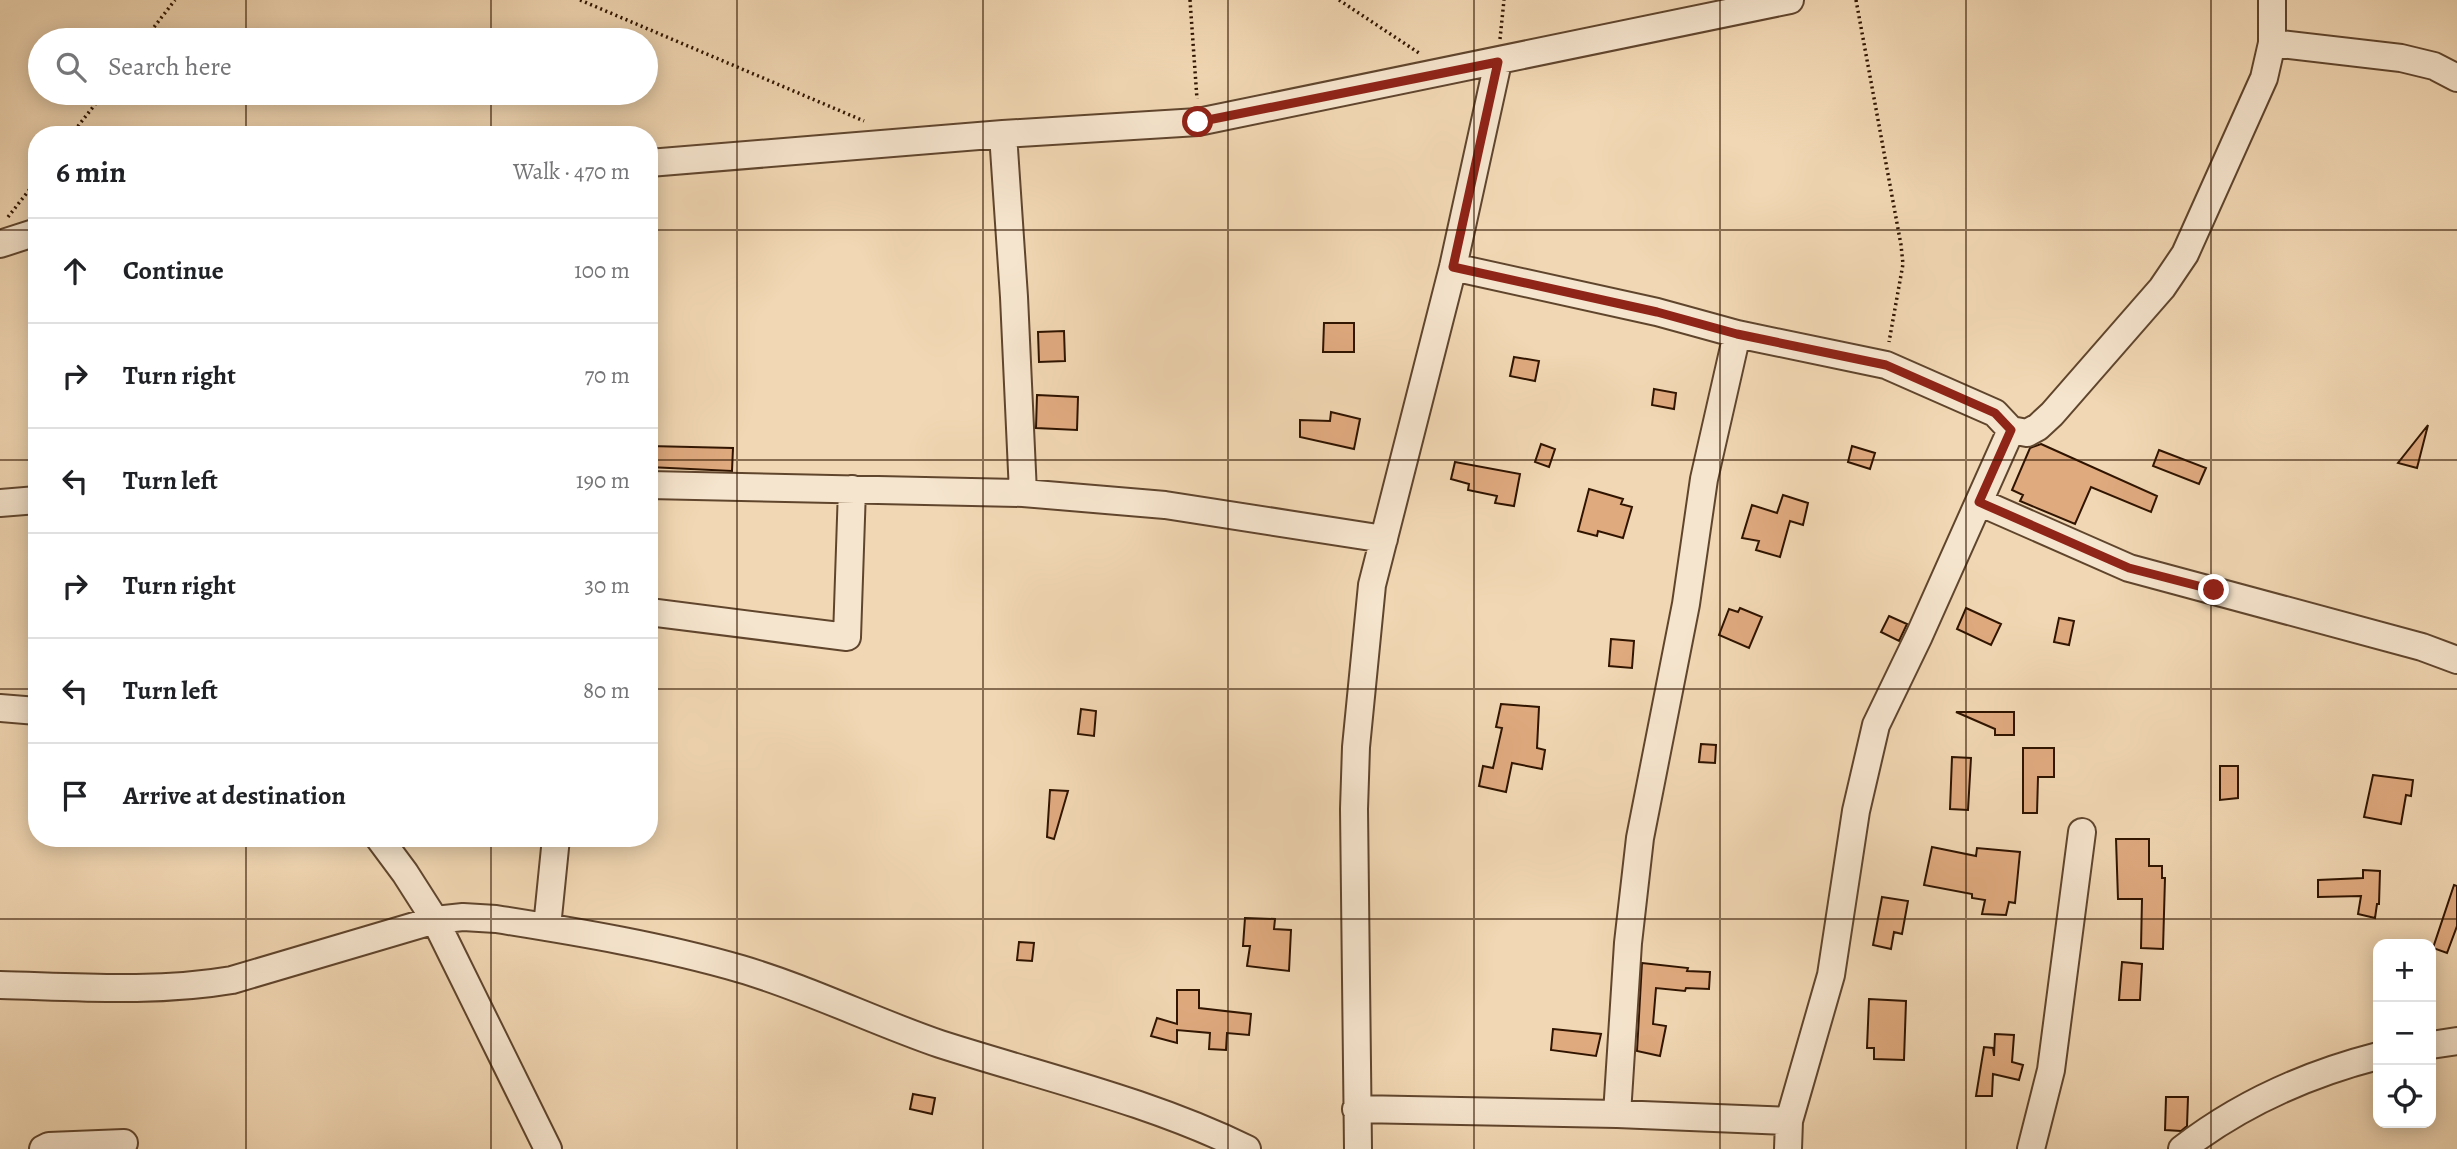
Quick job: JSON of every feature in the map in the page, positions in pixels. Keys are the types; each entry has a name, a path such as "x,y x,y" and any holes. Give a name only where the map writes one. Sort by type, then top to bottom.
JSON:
{"street":[{"path":"658,162 1003,134 1198,122 1790,0"},
{"path":"1453,267 1657,312 1737,334 1886,365 1995,413 2011,430 2027,433 2052,414 2162,288 2185,254 2264,78 2272,43 2272,0"},
{"path":"2272,43 2400,58 2434,66 2457,78"},
{"path":"1358,1149 1353,809 1372,584 1453,267 1498,62"},
{"path":"1003,134 1023,494"},
{"path":"0,244 28,235"},
{"path":"1617,1114 1628,943 1640,838 1686,604 1704,480 1737,334"},
{"path":"1788,1149 1788,1121 1831,975 1856,811 1876,725 2011,430"},
{"path":"658,485 1023,494 1165,505 1384,539"},
{"path":"658,613 847,637 852,489"},
{"path":"0,503 28,501"},
{"path":"1979,502 2129,568 2422,647 2457,660"},
{"path":"0,708 28,710"},
{"path":"2031,1149 2051,1070 2082,832"},
{"path":"386,847 435,920 548,1149"},
{"path":"547,927 555,847"},
{"path":"0,985 202,985 232,980 435,920 480,918 547,927 742,969 938,1043 1143,1107 1214,1133 1247,1149"},
{"path":"2436,1044 2457,1041"},
{"path":"2182,1149 2218,1122 2280,1092 2340,1067 2373,1057"},
{"path":"1356,1109 1617,1114 1788,1121"},
{"path":"43,1149 49,1146 124,1143"}],"path":[{"path":"153,28 175,0"},
{"path":"580,0 646,28"},
{"path":"1190,0 1198,122"},
{"path":"1339,0 1448,72"},
{"path":"1498,62 1504,0"},
{"path":"1856,0 1903,264 1886,365"},
{"path":"658,33 867,122"},
{"path":"78,126 95,105"},
{"path":"7,218 28,191"}],"building":[{"path":"1324,323 1354,323 1354,352 1323,352"},
{"path":"1064,331 1065,361 1039,362 1038,332"},
{"path":"1514,357 1539,361 1535,381 1510,376"},
{"path":"1654,389 1676,393 1674,409 1652,405"},
{"path":"1037,395 1078,397 1077,430 1036,428"},
{"path":"1331,412 1360,419 1354,449 1300,437 1300,420 1330,421"},
{"path":"2428,425 2417,468 2398,463"},
{"path":"1541,444 1555,449 1549,467 1535,462"},
{"path":"2041,444 2157,496 2151,512 2091,487 2075,524 2020,501 2023,495 2012,490 2030,448"},
{"path":"658,446 733,448 732,471 658,467"},
{"path":"1852,446 1875,453 1870,469 1848,462"},
{"path":"2159,450 2206,468 2199,484 2153,466"},
{"path":"1455,462 1520,474 1514,506 1495,503 1497,496 1468,490 1469,484 1451,479"},
{"path":"1589,489 1623,499 1621,504 1632,507 1623,538 1598,531 1597,536 1578,531"},
{"path":"1783,495 1808,503 1803,525 1790,521 1780,557 1756,550 1759,541 1742,538 1752,505 1777,513"},
{"path":"1740,608 1762,617 1749,648 1719,635 1729,609 1738,612"},
{"path":"1966,608 2001,624 1991,645 1957,629"},
{"path":"1889,616 1907,624 1899,641 1881,632"},
{"path":"2059,618 2074,621 2069,645 2054,642"},
{"path":"1611,639 1634,641 1632,668 1609,666"},
{"path":"1501,704 1539,707 1537,748 1545,750 1542,769 1512,763 1506,792 1479,786 1483,766 1493,768 1502,728 1496,727"},
{"path":"1081,709 1096,711 1094,736 1078,734"},
{"path":"1956,712 2014,712 2014,735 1995,735 1995,729"},
{"path":"1701,744 1716,745 1715,763 1699,762"},
{"path":"2023,748 2054,748 2054,777 2038,777 2037,813 2023,813"},
{"path":"1952,757 1971,758 1968,810 1950,809"},
{"path":"2220,766 2238,766 2238,798 2220,800"},
{"path":"2373,775 2413,780 2411,796 2406,795 2401,824 2364,817"},
{"path":"1050,790 1068,791 1054,839 1047,837"},
{"path":"2116,839 2149,839 2149,866 2162,866 2162,878 2165,878 2163,949 2141,948 2142,899 2118,899"},
{"path":"1932,847 1976,856 1977,848 2020,852 2015,903 2009,902 2006,915 1982,914 1985,900 1972,898 1972,894 1924,885"},
{"path":"2363,870 2380,871 2379,904 2375,918 2358,914 2361,896 2318,897 2318,880 2363,878"},
{"path":"2454,885 2457,886 2457,926 2447,953 2436,949 2436,939"},
{"path":"1882,897 1908,901 1902,934 1894,932 1891,949 1873,945"},
{"path":"1245,918 1275,919 1274,929 1291,930 1289,971 1247,966 1250,946 1243,946"},
{"path":"1019,942 1034,943 1032,961 1017,960"},
{"path":"2122,962 2142,964 2140,1000 2119,1000"},
{"path":"1642,963 1710,972 1709,989 1686,988 1685,991 1656,988 1653,1024 1666,1026 1660,1056 1637,1051"},
{"path":"1177,990 1199,990 1199,1008 1251,1014 1249,1035 1227,1033 1226,1050 1209,1049 1210,1033 1177,1030 1177,1043 1151,1036 1157,1018 1177,1024"},
{"path":"1869,999 1906,1001 1904,1060 1874,1059 1874,1048 1867,1048"},
{"path":"1553,1029 1601,1034 1596,1056 1551,1050"},
{"path":"1995,1034 2014,1035 2012,1062 2023,1065 2019,1080 1993,1074 1992,1096 1976,1096 1984,1047 1993,1048 1994,1056"},
{"path":"913,1094 935,1098 932,1114 910,1109"},
{"path":"2166,1097 2188,1097 2187,1126 2181,1131 2165,1130"}],"route":[{"path":"1198,122 1498,62 1453,267 1657,312 1737,334 1886,365 1995,413 2011,430 1979,502 2129,568 2214,590"}]}
